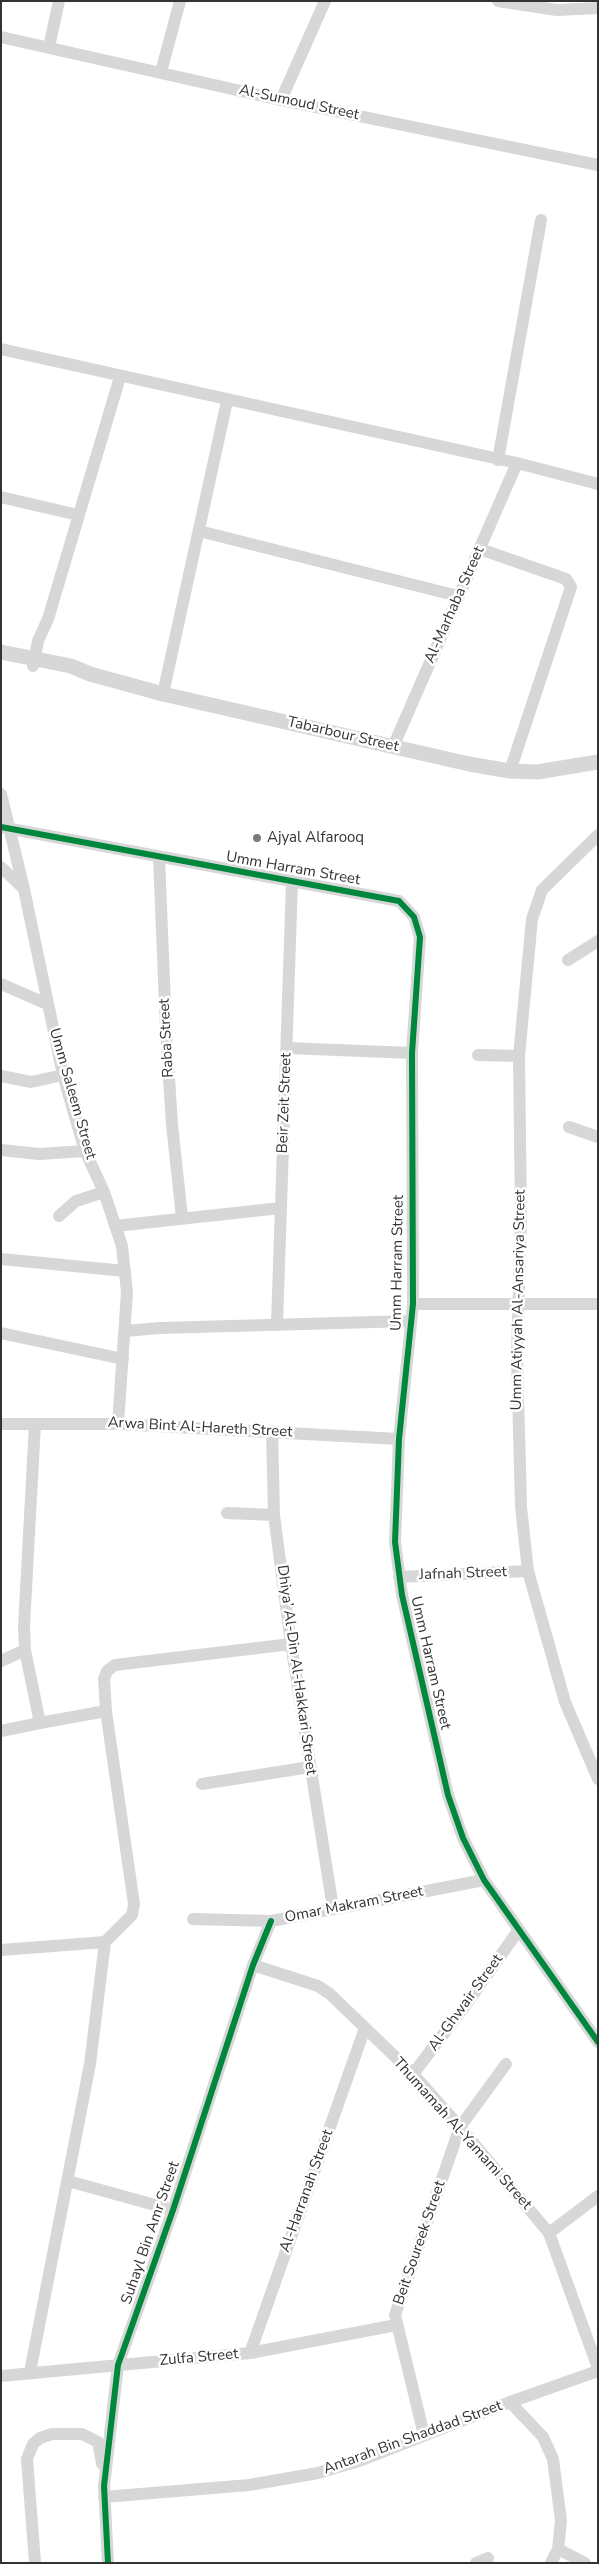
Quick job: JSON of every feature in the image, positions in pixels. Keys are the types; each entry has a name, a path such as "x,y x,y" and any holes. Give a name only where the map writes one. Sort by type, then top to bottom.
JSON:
{"street":[{"path":"49,47 59,1"},
{"path":"162,72 180,1"},
{"path":"281,100 325,1"},
{"path":"498,1 557,10 598,8"},
{"name":"Al-Sumoud Street","path":"1,37 281,100 598,165"},
{"path":"498,460 541,220"},
{"path":"1,350 517,464 598,484"},
{"path":"38,663 48,619 120,377"},
{"path":"163,694 227,401"},
{"name":"Al-Marhaba Street","path":"393,747 517,464"},
{"path":"1,497 78,515"},
{"path":"199,531 458,596"},
{"path":"480,550 566,579 571,587 510,771"},
{"name":"Tabarbour Street","path":"1,652 163,694 393,747 510,771 537,772 598,762"},
{"name":"Tabarbour Street","path":"1,661 38,663"},
{"name":"Umm Saleem Street","path":"1,794 4,827 24,889 63,1075 86,1151 104,1192 122,1246 127,1292 126,1332 118,1424"},
{"name":"Umm Harram Street","path":"4,827 398,901 414,917 420,937 412,1053 412,1304 399,1439 395,1542 404,1610 448,1794 463,1838 484,1880 518,1931 598,2042"},
{"name":"Umm Atiyyah Al-Ansariya Street","path":"598,835 548,882 537,897 532,919 519,1056 518,1438 528,1571 565,1702 598,1779"},
{"name":"Raba Street","path":"159,857 172,1125 182,1217"},
{"path":"1,867 24,889"},
{"name":"Beir Zeit Street","path":"277,1324 287,1048 287,982 292,882"},
{"path":"568,960 598,941"},
{"path":"1,984 47,1004"},
{"path":"287,1048 412,1053"},
{"path":"478,1055 519,1056"},
{"path":"1,1076 31,1082 63,1075"},
{"path":"569,1127 598,1136"},
{"path":"1,1150 39,1154 86,1151"},
{"path":"59,1216 76,1201 104,1192"},
{"path":"115,1226 182,1217 281,1208"},
{"path":"1,1259 125,1271"},
{"path":"412,1304 598,1304"},
{"path":"126,1332 277,1324 411,1320"},
{"path":"1,1333 123,1359"},
{"name":"Arwa Bint Al-Hareth Street","path":"1,1424 118,1424 399,1439"},
{"path":"34,1424 24,1598 25,1650 40,1723"},
{"name":"Dhiya’ Al-Din Al-Hakkari Street","path":"272,1431 274,1515 291,1644 334,1908"},
{"path":"227,1513 274,1515"},
{"name":"Jafnah Street","path":"399,1577 528,1571"},
{"path":"1,1950 105,1942 129,1920 134,1909 106,1711 104,1679 107,1671 115,1665 291,1644"},
{"path":"1,1661 25,1650"},
{"path":"1,1731 106,1711"},
{"path":"202,1784 310,1767"},
{"name":"Omar Makram Street","path":"193,1919 271,1921 484,1880"},
{"name":"Suhayl Bin Amr Street","path":"108,2563 104,2491 118,2366 173,2210 253,1965 271,1921"},
{"name":"Al-Ghwair Street","path":"413,2074 468,2003 518,1931"},
{"path":"30,2372 90,2064 105,1942"},
{"name":"Thumamah Al-Yamami Street","path":"253,1965 323,1989 336,1998 413,2074 460,2127 549,2233 598,2370"},
{"name":"Al-Harranah Street","path":"250,2353 365,2028"},
{"name":"Beit Soureek Street","path":"424,2435 396,2325 395,2312 460,2127 506,2064"},
{"path":"68,2181 173,2210"},
{"path":"549,2233 598,2196"},
{"name":"Zulfa Street","path":"1,2376 250,2353 396,2325"},
{"name":"Antarah Bin Shaddad Street","path":"104,2491 274,2482 362,2460 598,2370"},
{"path":"510,2402 543,2438 553,2459 561,2521 558,2549 551,2563"},
{"path":"35,2563 27,2459 34,2444 44,2436 62,2433 82,2434 93,2437 98,2442 100,2449 104,2491"},
{"path":"558,2549 585,2563"}],"cycle path":[{"path":"1,827 399,901 414,917 420,937 412,1053 413,1304 399,1439 395,1542 402,1595 448,1795 463,1838 484,1880 598,2042"},
{"path":"108,2563 104,2486 118,2365 173,2210 253,1965 271,1921"}],"place":[{"name":"Ajyal Alfarooq","path":"257,838"}]}
